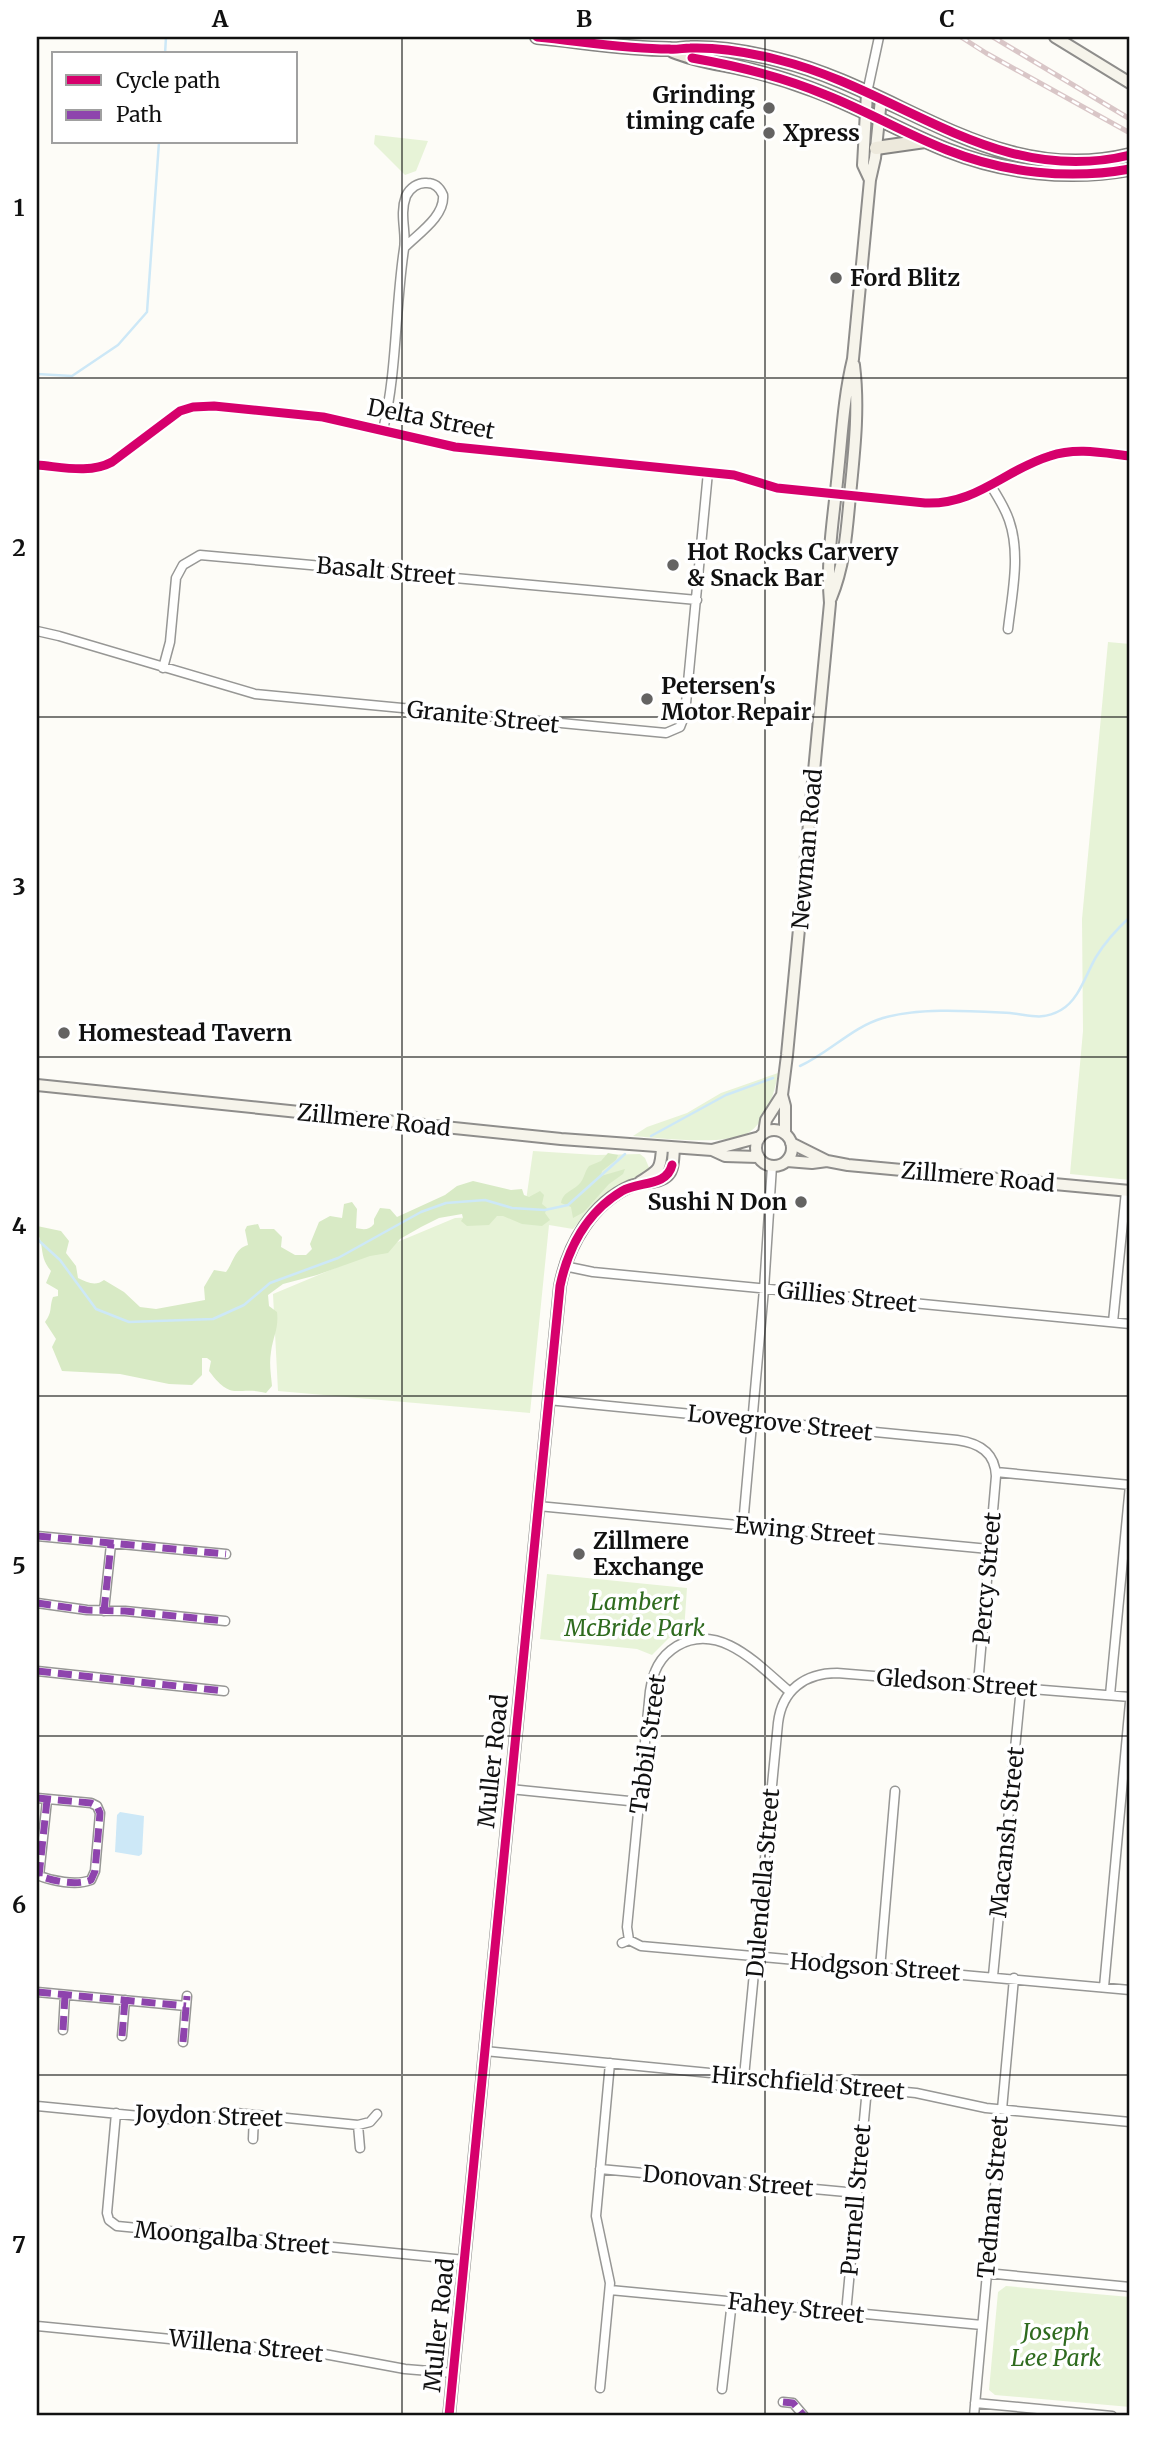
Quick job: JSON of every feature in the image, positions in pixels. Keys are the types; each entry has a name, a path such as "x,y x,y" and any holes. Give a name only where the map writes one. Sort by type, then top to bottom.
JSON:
{"main road":[{"path":"537,37 669,50 692,48 775,58 809,68 965,138 1022,157 1073,162 1126,156"},
{"path":"1055,37 1130,83"},
{"path":"669,50 689,58 743,68 828,95 926,141 982,162 1023,171 1084,174 1130,169"},
{"name":"Newman Road","path":"867,93 863,166 870,180"},
{"name":"Newman Road","path":"788,1139 782,1095 830,603 828,580 847,383 853,359 870,180 881,99"},
{"path":"876,148 926,141"},
{"name":"Newman Road","path":"830,603 843,561 850,495 857,416 853,359"},
{"name":"Zillmere Road","path":"37,1085 668,1148 712,1150 762,1135"},
{"name":"Newman Road","path":"762,1135 766,1120 782,1095"},
{"path":"775,1130 788,1139 792,1153 787,1161 772,1166 758,1157 756,1146 762,1135 775,1130"},
{"name":"Zillmere Road","path":"788,1139 827,1161"},
{"name":"Muller Road","path":"449,2416 558,1295 564,1266 577,1237 616,1195 638,1183 658,1181 666,1177 673,1165 668,1148"},
{"name":"Zillmere Road","path":"712,1150 725,1156 758,1157"},
{"name":"Zillmere Road","path":"787,1161 827,1161 863,1167 1128,1191"}],"street":[{"name":"Newman Road","path":"867,93 879,37"},
{"path":"383,430 388,408 399,277 405,247 402,229 404,203 408,192 420,184 435,185 443,195 442,207 405,247"},
{"name":"Delta Street","path":"37,465 100,468 113,462 180,411 206,406 307,415 467,448 741,476 777,488 945,503 969,497 1037,461 1058,454 1076,451 1130,456"},
{"name":"Granite Street","path":"37,631 255,694 666,733 680,727 684,718 708,472"},
{"path":"991,486 1009,520 1014,542 1015,561 1008,629"},
{"name":"Basalt Street","path":"163,668 170,642 176,578 183,565 200,555 696,600"},
{"path":"743,1525 772,1166"},
{"path":"1113,1322 1128,1191"},
{"name":"Gillies Street","path":"564,1266 593,1272 1130,1324"},
{"name":"Lovegrove Street","path":"548,1400 970,1442 990,1454 996,1472"},
{"path":"996,1472 1130,1485 1110,1695"},
{"name":"Percy Street","path":"978,1684 996,1472"},
{"name":"Ewing Street","path":"538,1506 989,1549"},
{"path":"37,1536 226,1554"},
{"path":"104,1611 110,1544"},
{"path":"37,1603 87,1611 125,1611 225,1621"},
{"name":"Tabbil Street","path":"626,1941 652,1682 660,1661 673,1648 697,1639 726,1642 790,1692"},
{"path":"37,1671 224,1692"},
{"name":"Gledson Street","path":"790,1692 808,1678 830,1673 1110,1695 1130,1700"},
{"name":"Macansh Street","path":"993,1976 1021,1687"},
{"name":"Dulendella Street","path":"744,2077 778,1723 783,1702 790,1692"},
{"path":"1104,1987 1130,1700"},
{"path":"510,1789 639,1802"},
{"path":"880,1969 895,1791"},
{"path":"37,1798 90,1803 99,1808 95,1871 91,1880 83,1882 38,1876 47,1801"},
{"name":"Hodgson Street","path":"626,1941 642,1946 755,1957 1130,1990"},
{"name":"Tedman Street","path":"974,2416 1014,1978"},
{"path":"37,1992 125,2000 186,2001 183,2042"},
{"path":"63,2030 65,1995"},
{"path":"122,2036 125,2000"},
{"name":"Hirschfield Street","path":"485,2051 926,2094 968,2105 1130,2122"},
{"path":"600,2388 610,2290 609,2272 597,2223 610,2063"},
{"name":"Purnell Street","path":"846,2312 867,2088"},
{"name":"Joydon Street","path":"37,2106 191,2121 229,2113 358,2125"},
{"name":"Moongalba Street","path":"116,2113 107,2213 109,2220 117,2226 465,2260"},
{"path":"360,2148 358,2125 370,2122 377,2114"},
{"path":"253,2139 254,2115"},
{"name":"Donovan Street","path":"600,2169 857,2193"},
{"path":"986,2273 1130,2287"},
{"name":"Fahey Street","path":"610,2290 982,2325"},
{"path":"722,2389 732,2301"},
{"name":"Willena Street","path":"37,2326 332,2355 405,2369 454,2373"},
{"path":"783,2402 793,2403 804,2416"},
{"path":"975,2403 1112,2416"}],"green space":[{"path":"375,135 428,141 416,171 405,175 374,144"},
{"path":"1108,642 1130,644 1130,1180 1070,1174 1083,1031 1082,919"},
{"path":"778,1073 762,1119 751,1131 741,1136 694,1140 633,1136 647,1127 687,1113 721,1093"},
{"path":"533,1151 596,1155 640,1154 645,1158 650,1170 608,1195 573,1229 549,1225 530,1413 278,1391 273,1294 455,1218 524,1215"},
{"path":"608,1153 618,1155 616,1160 602,1171 601,1176 625,1169 623,1174 609,1184 584,1212 573,1218 571,1207 561,1203 562,1199 581,1182 589,1166 601,1161"},
{"path":"473,1181 511,1190 522,1189 524,1195 529,1197 540,1191 544,1195 542,1204 547,1208 545,1213 550,1220 542,1226 522,1224 497,1216 489,1225 467,1226 461,1221 462,1214 439,1218 400,1239 388,1253 370,1256 283,1284 268,1295 269,1306 277,1312 277,1328 270,1356 272,1386 266,1393 235,1391 224,1387 209,1371 211,1361 207,1358 202,1358 202,1375 192,1385 169,1384 120,1374 62,1371 52,1347 56,1339 45,1322 53,1297 58,1296 58,1290 46,1283 51,1271 44,1258 37,1226 61,1231 69,1241 66,1253 76,1266 78,1278 94,1283 104,1280 124,1292 140,1307 156,1309 205,1300 204,1287 214,1270 226,1272 237,1252 248,1245 245,1230 247,1226 258,1224 260,1229 274,1229 282,1237 281,1247 295,1255 306,1255 312,1249 310,1244 319,1222 330,1216 342,1218 344,1204 352,1202 357,1209 356,1228 366,1229 374,1224 380,1208 390,1209 397,1217 445,1195 457,1186"},
{"name":"Lambert McBride Park","path":"547,1574 687,1588 684,1631 669,1638 652,1655 637,1649 540,1639"},
{"name":"Joseph Lee Park","path":"1006,2286 1130,2297 1130,2407 995,2395 989,2390 998,2292"}],"water":[{"path":"120,1812 144,1816 142,1854 139,1856 115,1852 117,1815"}],"waterway":[{"path":"165,52 166,37"},
{"path":"37,374 72,376 118,345 147,312 159,144"},
{"path":"800,1066 861,1027 883,1018 913,1012 946,1011 1036,1016 1061,1010 1073,1000 1100,951 1130,917"},
{"path":"651,1136 726,1095 773,1078"},
{"path":"37,1239 60,1260 96,1309 129,1322 213,1319 244,1305 270,1283 338,1258 421,1212 446,1203 485,1200 512,1208 545,1210 568,1205 625,1154"}],"railway":[{"path":"961,37 1130,133"},
{"path":"993,37 1130,119"}],"marked path":[{"path":"37,1536 226,1554"},
{"path":"104,1611 111,1544"},
{"path":"37,1603 87,1610 225,1621"},
{"path":"37,1671 224,1691"},
{"path":"37,1798 91,1803 97,1806 100,1813 95,1871 91,1880 64,1882 37,1875"},
{"path":"39,1876 47,1800"},
{"path":"37,1992 186,2006"},
{"path":"63,2030 65,1995"},
{"path":"183,2042 187,1996"},
{"path":"122,2036 125,2000"},
{"path":"783,2402 793,2403 804,2416"}],"cycle path":[{"path":"537,37 636,48 712,48 758,55 824,74 992,147 1036,158 1081,162 1130,155"},
{"path":"692,58 743,68 793,83 841,101 947,150 991,164 1061,174 1130,169"},
{"path":"37,465 76,469 103,466 180,411 214,406 323,417 455,447 734,475 777,488 925,503 943,502 975,493 1034,462 1060,453 1090,451 1130,456"},
{"path":"449,2416 560,1286 574,1245 599,1209 622,1191 664,1177 672,1165"}],"place":[{"name":"Grinding timing cafe","path":"769,108"},
{"name":"Xpress","path":"769,133"},
{"name":"Ford Blitz","path":"836,278"},
{"name":"Hot Rocks Carvery & Snack Bar","path":"673,565"},
{"name":"Petersen's Motor Repair","path":"647,699"},
{"name":"Homestead Tavern","path":"64,1033"},
{"name":"Sushi N Don","path":"801,1202"},
{"name":"Zillmere Exchange","path":"579,1554"}]}
